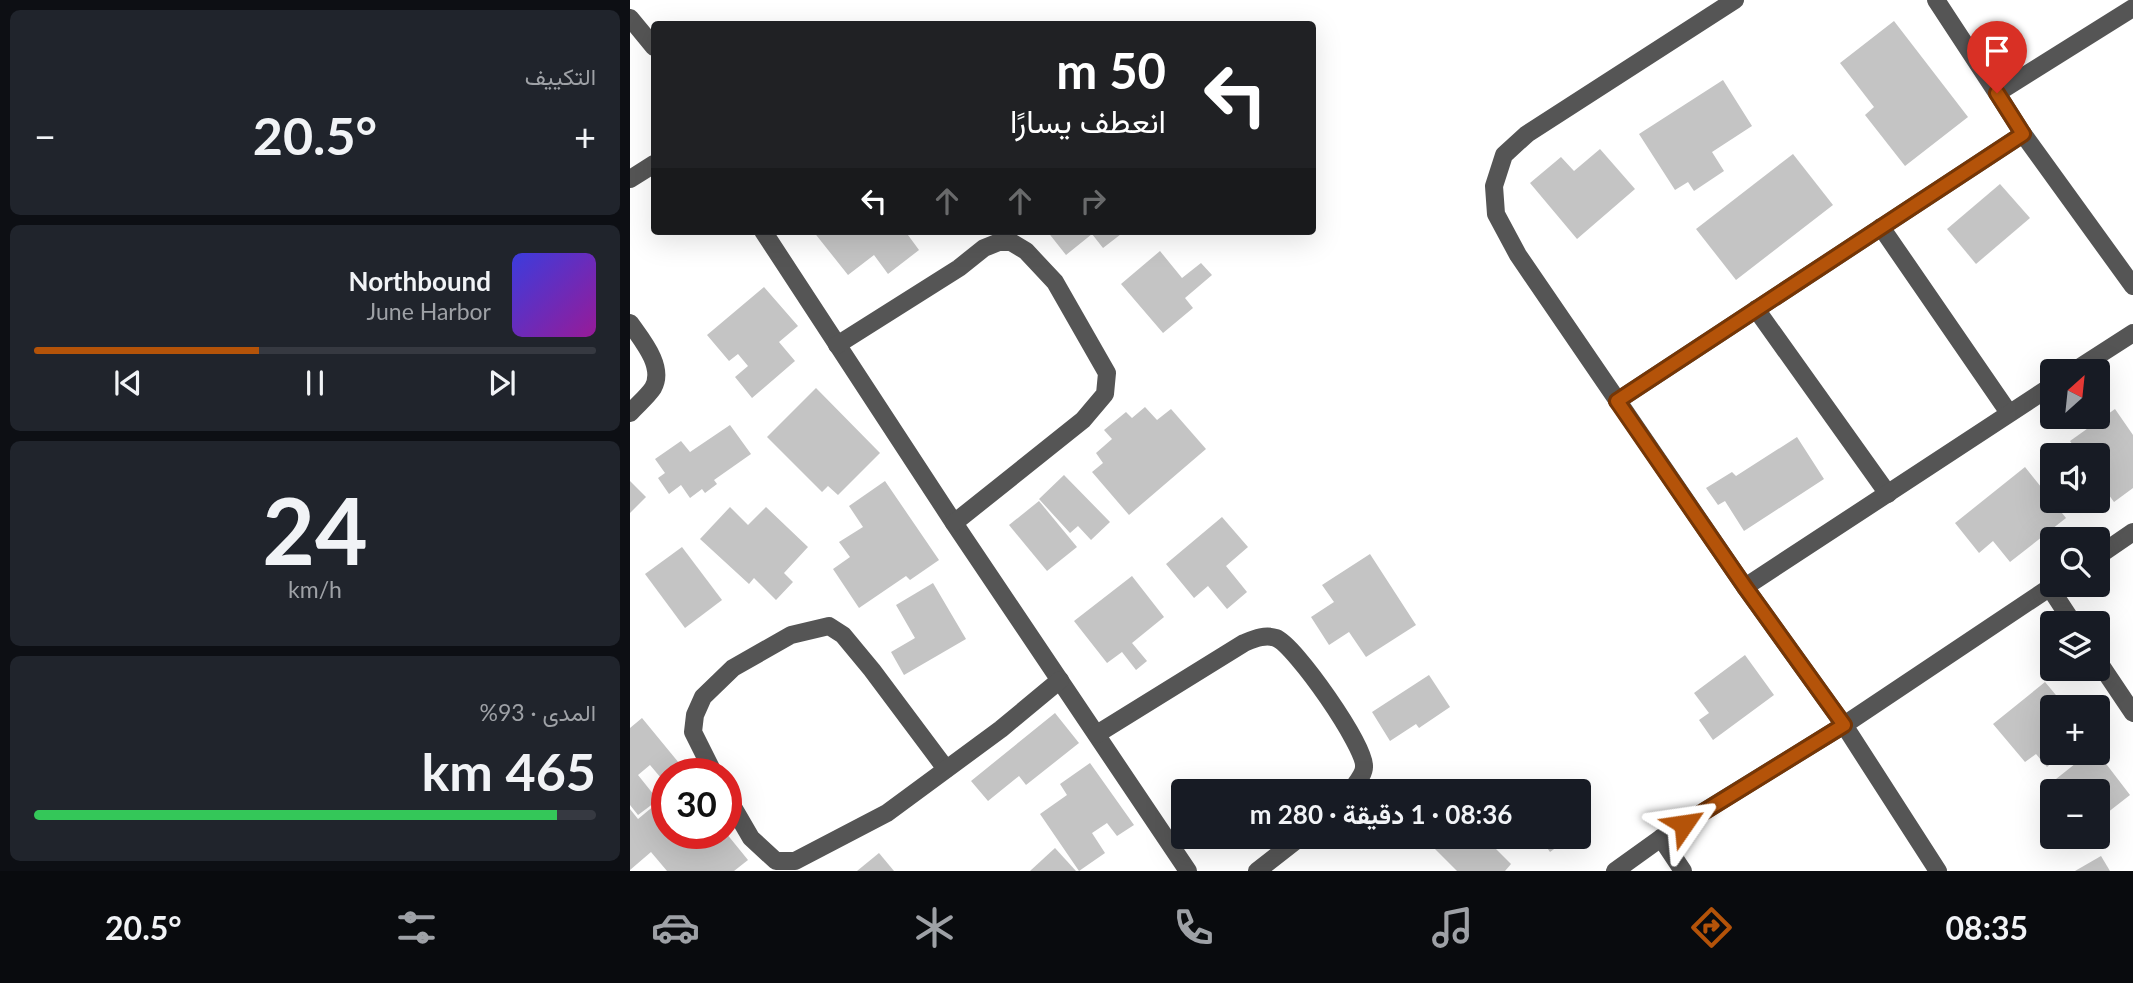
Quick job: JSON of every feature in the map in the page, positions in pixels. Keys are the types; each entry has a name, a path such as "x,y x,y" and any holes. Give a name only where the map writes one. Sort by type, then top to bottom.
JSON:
{"street":[{"path":"1735,0 1527,134 1504,155 1493,186 1496,214 1518,255 1745,587 1844,725 1938,871"},
{"path":"1936,0 2023,134 2133,286"},
{"path":"1997,93 2133,8"},
{"path":"630,18 651,43"},
{"path":"1617,401 2023,134"},
{"path":"630,179 651,165"},
{"path":"1881,227 2009,413"},
{"path":"766,235 954,523 1188,871"},
{"path":"837,345 959,268 984,248 999,242 1011,242 1026,251 1055,282 1107,373 1105,394 1083,420 954,523"},
{"path":"1756,310 1888,494"},
{"path":"630,323 648,348 657,375 652,388 630,412"},
{"path":"2093,359 2133,333"},
{"path":"1745,587 2040,393"},
{"path":"2110,548 2133,532"},
{"path":"1615,871 1661,838 1844,725 2040,594"},
{"path":"706,758 693,732 695,715 703,697 733,667 791,635 829,626 843,635 872,670 946,769"},
{"path":"1097,734 1244,643 1263,636 1273,636 1285,642 1300,660 1352,735 1363,758 1364,770 1358,779"},
{"path":"2110,679 2133,713"},
{"path":"742,823 751,838 776,861 795,862 887,813 1001,729 1060,680"},
{"path":"1661,838 1684,871"},
{"path":"1257,871 1285,849"}],"building":[{"path":"1894,21 1968,117 1905,166 1865,115 1874,107 1840,63"},
{"path":"1723,80 1752,126 1712,152 1724,171 1694,191 1688,182 1675,190 1639,134"},
{"path":"1600,149 1635,189 1577,239 1530,183 1561,157 1574,171"},
{"path":"1793,154 1833,205 1736,280 1696,229"},
{"path":"2000,184 2030,218 1976,264 1947,229"},
{"path":"816,235 908,235 919,250 888,274 874,255 848,275"},
{"path":"1050,235 1091,235 1066,255"},
{"path":"1093,235 1120,235 1103,248"},
{"path":"1160,251 1182,278 1201,263 1212,275 1185,298 1193,308 1163,333 1121,284"},
{"path":"764,287 798,326 779,342 795,361 752,398 735,377 748,366 738,354 729,361 707,335"},
{"path":"816,388 880,453 838,495 828,486 822,492 767,437"},
{"path":"1145,407 1157,420 1171,409 1206,449 1129,515 1092,472 1103,463 1096,453 1112,439 1104,430 1126,412 1132,418"},
{"path":"2115,409 2133,435 2133,488 2114,502 2110,496 2110,443 2070,441 2087,429 2110,429 2110,413"},
{"path":"730,425 751,454 714,480 717,484 705,493 702,489 690,498 681,485 669,494 658,478 665,473 655,459 681,441 690,452"},
{"path":"1797,437 1824,479 1744,531 1725,501 1718,505 1706,488 1732,472 1736,476"},
{"path":"2025,467 2040,486 2040,513 2062,513 2066,518 2055,527 2040,527 2040,538 2010,562 1993,541 1979,553 1955,523"},
{"path":"1064,475 1110,522 1091,540 1078,526 1070,533 1039,499"},
{"path":"630,481 646,497 630,513"},
{"path":"885,481 939,560 910,580 906,576 859,608 833,569 850,557 839,542 863,527 849,506"},
{"path":"1039,501 1077,547 1047,571 1009,525"},
{"path":"730,507 748,525 766,507 808,547 784,573 793,582 776,600 754,578 749,584 700,539"},
{"path":"1222,517 1248,547 1226,566 1247,592 1227,609 1208,586 1194,598 1166,564"},
{"path":"682,547 722,600 685,628 645,574"},
{"path":"1370,554 1416,625 1366,657 1349,632 1329,645 1311,617 1334,602 1322,585"},
{"path":"1132,576 1164,617 1132,643 1147,661 1136,670 1122,652 1107,663 1074,621"},
{"path":"933,583 966,639 904,675 891,652 915,638 896,605"},
{"path":"1745,655 1774,695 1713,740 1699,720 1709,713 1694,693"},
{"path":"1429,675 1450,707 1419,728 1416,724 1390,741 1372,712"},
{"path":"2045,682 2056,695 2040,695 2040,759 2036,754 2025,762 1993,724"},
{"path":"1055,713 1079,743 1026,785 1019,776 988,801 971,781"},
{"path":"642,718 675,758 651,758 651,766 638,775 651,791 651,805 638,815 630,805 630,728"},
{"path":"1090,763 1134,825 1117,836 1107,823 1092,833 1105,853 1079,871 1040,814 1067,795 1060,784"},
{"path":"2074,765 2107,765 2130,795 2110,811 2110,779 2056,779"},
{"path":"651,808 651,849 739,849 748,860 734,871 667,871 651,852 630,870 630,809 638,819"},
{"path":"1055,848 1076,871 1030,871"},
{"path":"1435,849 1496,849 1511,864 1505,871 1457,871"},
{"path":"879,853 894,871 857,871"},
{"path":"2101,856 2110,871 2075,871"}],"route":[{"path":"1684,824 1844,725 1617,401 2023,134 1997,93"}]}
